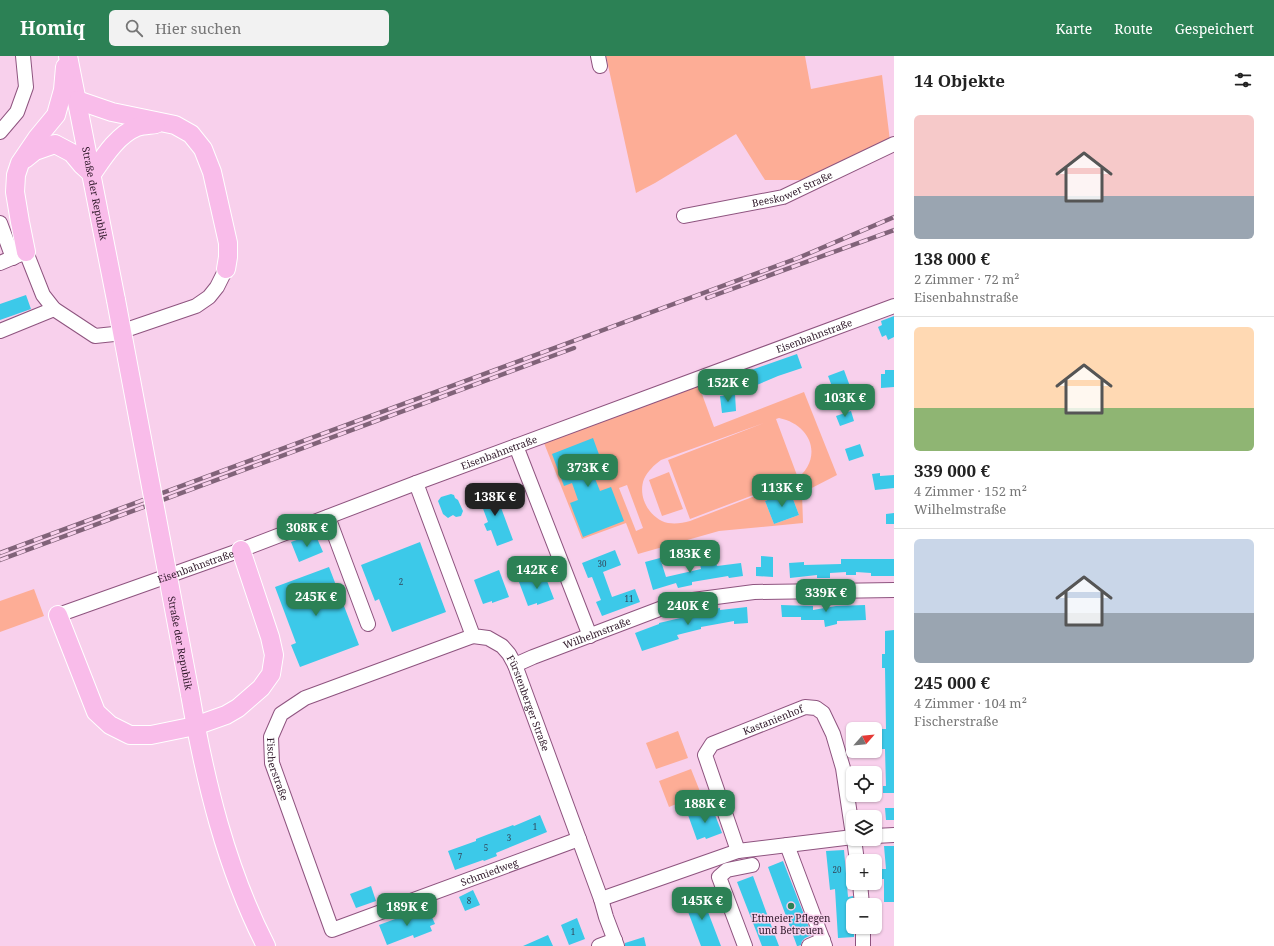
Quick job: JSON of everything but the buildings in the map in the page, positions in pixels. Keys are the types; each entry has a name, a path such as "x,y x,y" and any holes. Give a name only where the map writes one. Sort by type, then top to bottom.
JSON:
{"main road":[{"name":"Straße der Republik","path":"67,56 92,174 195,726 212,800 228,855 266,946"},
{"path":"13,258 20,222 15,192 16,175 20,164 37,138 56,115 63,90 67,56"},
{"path":"77,100 112,112 161,123 175,124 191,134 202,149 212,172 228,243 226,269"},
{"path":"20,164 35,151 55,144 72,153 92,174 109,150 123,136 137,127 161,123"},
{"path":"58,615 96,712 110,725 130,735 151,735 195,726 226,716 238,708 261,688 271,674 274,655 270,637 241,550"}],"street":[{"path":"0,132 16,112 26,87 23,56"},
{"name":"Beeskower Straße","path":"684,216 783,197 894,144"},
{"path":"0,223 13,258 54,309 95,336 114,334 196,306 209,297 217,287 226,269"},
{"name":"Eisenbahnstraße","path":"58,615 241,550 416,483 894,306"},
{"path":"0,331 54,309"},
{"path":"516,446 590,636"},
{"path":"416,483 473,636"},
{"path":"328,517 368,624"},
{"name":"Wilhelmstraße","path":"515,665 678,602 754,592 894,590"},
{"name":"Fürstenberger Straße","path":"473,636 488,638 502,646 509,654 515,665 616,943"},
{"name":"Fischerstraße","path":"332,930 272,763 271,737 281,714 305,698 473,636"},
{"name":"Kastanienhof","path":"738,851 705,755 712,744 805,707 816,708 823,713 833,734 843,768 849,810"},
{"path":"882,836 894,835"},
{"path":"601,899 738,851 846,838"},
{"name":"Schmiedweg","path":"332,930 579,839"},
{"path":"787,845 824,943 809,946"},
{"path":"745,946 719,877 727,870 752,865"},
{"path":"863,934 863,946"},
{"path":"599,946 616,943"}],"shaded area":[{"path":"606,56 805,56 811,89 882,75 890,141 810,180 765,180 736,134 636,193"},
{"path":"699,386 714,427 804,392 837,475 802,493 803,523 719,531 638,554 626,523 582,539 544,443","holes":["779,418 791,422 800,428 807,435 810,444 811,454 809,463 798,478 776,419","764,423 668,460 690,519 797,478 794,481 690,521 668,523 662,521 651,512 642,493 644,479 651,468 661,460","627,485 643,528 636,531 619,488","790,491 799,515 774,524 765,501"]},
{"path":"669,472 683,509 662,516 649,480"},
{"path":"34,589 44,616 0,632 0,601"},
{"path":"678,731 688,758 656,769 646,743"},
{"path":"691,769 701,794 669,807 659,781"}],"railway":[{"path":"0,553 798,258 894,217"},
{"path":"707,298 894,230"},
{"path":"0,560 574,348"}],"place":[{"name":"Ettmeier Pflegen und Betreuen","path":"791,906"}]}
